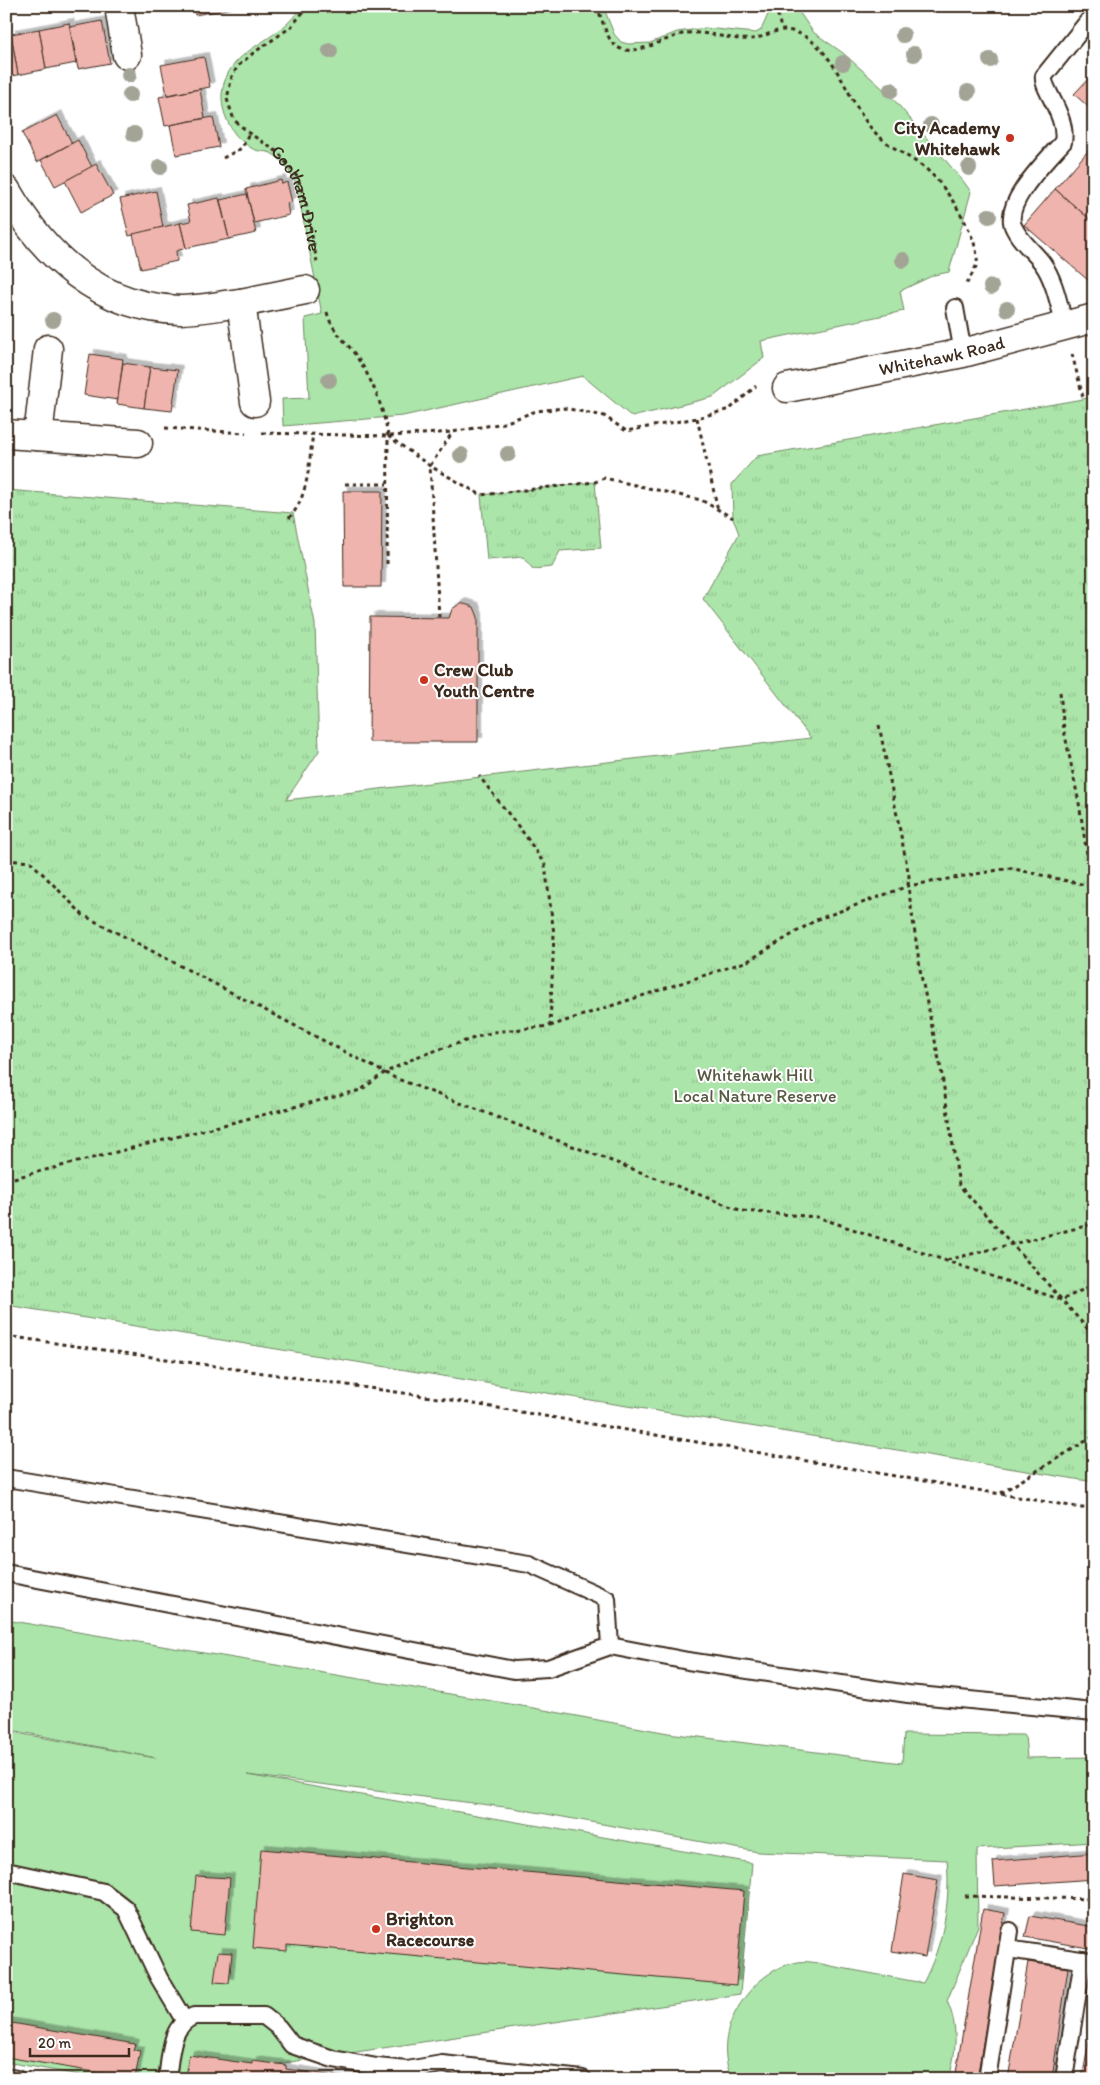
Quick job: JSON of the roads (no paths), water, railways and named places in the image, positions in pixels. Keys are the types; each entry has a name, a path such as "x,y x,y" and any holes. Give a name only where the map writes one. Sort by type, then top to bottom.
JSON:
{"street":[{"path":"119,6 127,55"},
{"path":"6,190 26,223 43,245 59,261 92,283 126,299 166,309 183,310 241,303 317,288"},
{"path":"241,303 255,402"},
{"name":"Whitehawk Road","path":"787,388 963,353 1094,318"},
{"path":"38,436 48,349"},
{"path":"6,434 138,443"}],"lane":[{"path":"1065,326 1044,264 1014,230 1011,216 1025,187 1063,142 1065,134 1061,118 1044,83 1044,76 1094,14"},
{"path":"955,308 963,353"},
{"path":"6,1478 529,1564 607,1599 610,1646"},
{"path":"6,1574 514,1670 548,1668 610,1646 688,1661 908,1694 1094,1712"},
{"path":"6,1871 104,1892 126,1909 158,1978 184,2020"},
{"path":"987,2079 1010,1931"},
{"path":"1008,1949 1088,1961 1064,2079"},
{"path":"167,2079 173,2041 178,2026 184,2020 194,2016 264,2016 278,2027 292,2044 376,2073 442,2064 583,2079"},
{"path":"6,2077 17,2079"}],"place":[{"name":"City Academy Whitehawk","path":"1010,138"},
{"name":"Crew Club Youth Centre","path":"424,680"},
{"name":"Brighton Racecourse","path":"376,1929"}],"park label":[{"name":"Whitehawk Hill Local Nature Reserve","path":"755,1085"}]}
